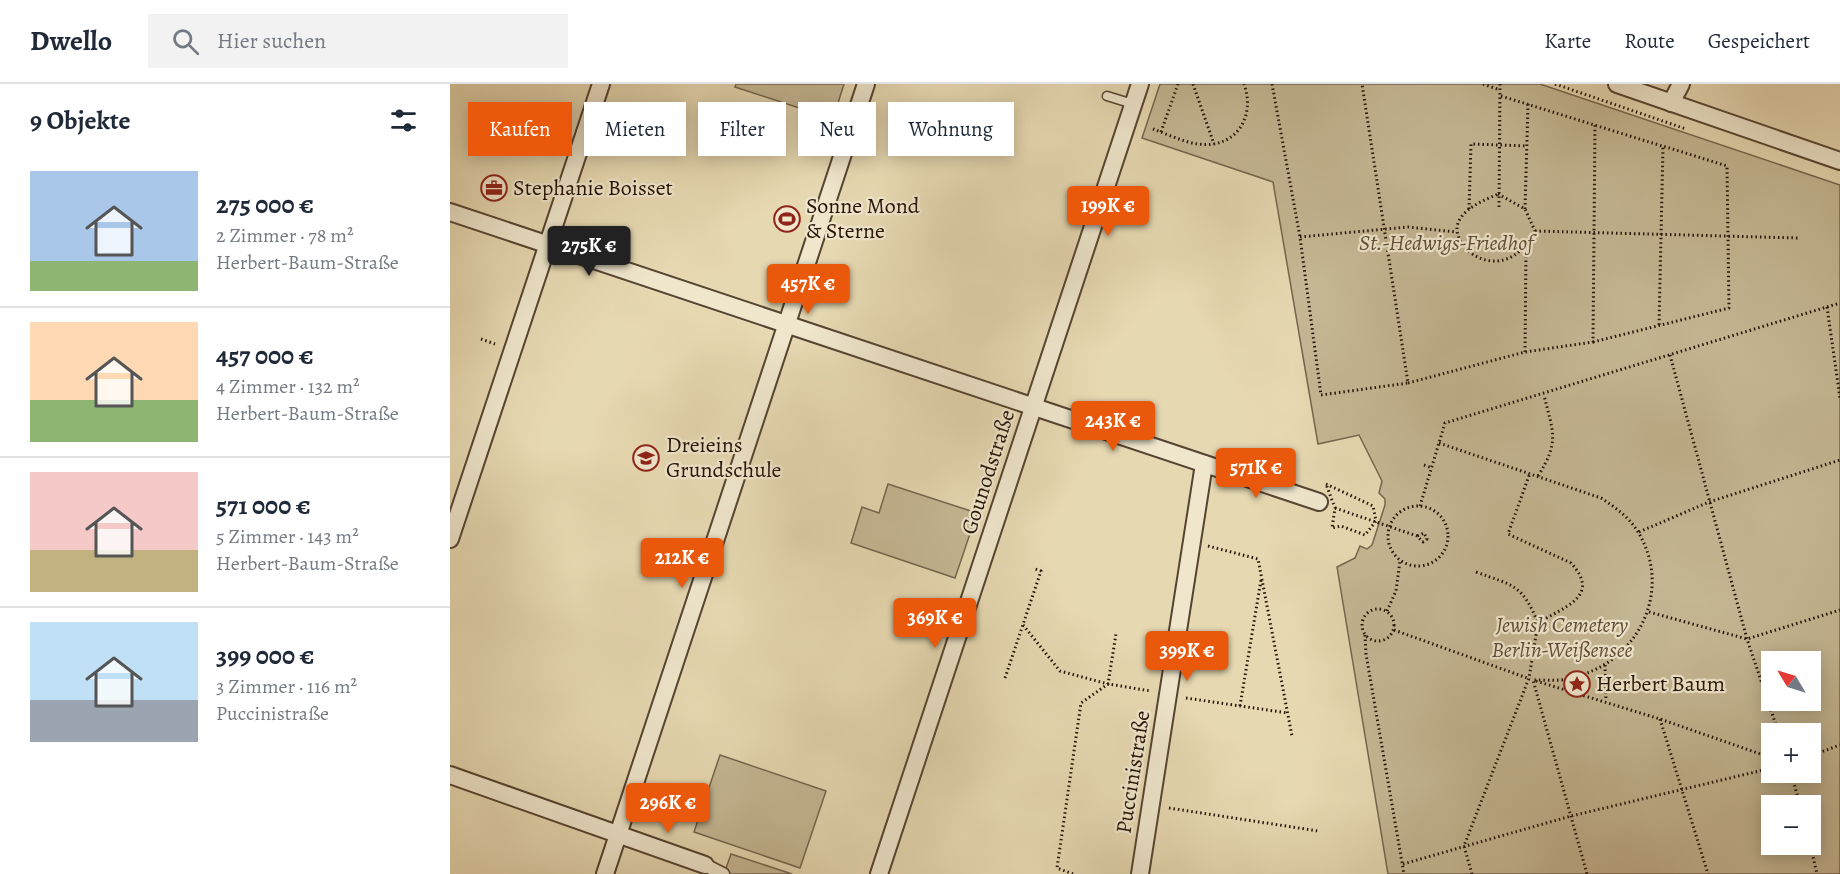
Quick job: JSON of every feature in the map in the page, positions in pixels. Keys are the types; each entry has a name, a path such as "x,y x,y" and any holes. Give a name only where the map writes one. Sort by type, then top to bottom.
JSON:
{"street":[{"path":"450,539 601,84"},
{"path":"605,874 866,84"},
{"name":"Gounodstraße","path":"879,874 1140,84"},
{"path":"1617,84 1840,161"},
{"path":"1671,103 1681,84"},
{"path":"450,212 1327,505"},
{"name":"Puccinistraße","path":"1140,874 1204,464"},
{"path":"450,775 618,833 705,865 723,874"}],"lane":[{"path":"1107,96 1133,104"}],"path":[{"path":"1161,132 1178,84"},
{"path":"1193,84 1214,144"},
{"path":"1153,129 1197,144 1214,144 1230,139 1243,124 1250,100 1244,84"},
{"path":"1272,84 1300,237 1321,395 1408,383 1525,352 1593,342 1729,308 1727,166 1501,96"},
{"path":"1362,84 1408,383"},
{"path":"1483,84 1500,90"},
{"path":"1499,207 1500,84"},
{"path":"1555,84 1686,129"},
{"path":"1528,104 1525,209 1535,231"},
{"path":"1593,342 1595,124"},
{"path":"1469,209 1471,144 1527,146"},
{"path":"1659,326 1663,146"},
{"path":"1498,194 1469,209 1459,220 1456,232 1460,242 1470,252 1492,262 1510,260 1526,249"},
{"path":"1498,194 1525,209"},
{"path":"1300,237 1408,227 1456,232"},
{"path":"1535,231 1798,238"},
{"path":"1525,352 1526,249 1535,231"},
{"path":"1420,506 1445,423 1544,395 1840,303"},
{"path":"1827,307 1840,398"},
{"path":"482,339 495,344"},
{"path":"1670,356 1747,639 1775,723"},
{"path":"1538,476 1550,457 1555,438 1544,395"},
{"path":"1439,443 1601,498 1623,513 1639,532 1647,552 1652,579 1649,612 1632,642 1605,665 1572,679 1531,679"},
{"path":"1639,532 1709,502 1840,460"},
{"path":"1424,465 1432,468"},
{"path":"1530,473 1508,534 1571,562 1579,571 1583,585 1577,599 1538,623"},
{"path":"1326,484 1373,506 1376,521 1365,535 1341,526 1332,528"},
{"path":"1327,505 1417,536"},
{"path":"1420,506 1430,508 1443,519 1448,536 1444,552 1435,561 1425,565 1412,565 1400,560 1390,546 1390,526 1395,517 1407,508 1420,506"},
{"path":"1208,546 1258,560 1292,736"},
{"path":"1387,611 1396,591 1400,560"},
{"path":"1005,678 1041,571 1035,569"},
{"path":"1472,874 1464,846 1531,679 1538,623 1531,605 1517,587 1476,572"},
{"path":"1240,706 1261,577"},
{"path":"1365,634 1369,639 1382,641 1394,630 1394,621 1387,611 1374,609 1368,611 1362,622 1404,874"},
{"path":"1649,612 1747,639 1840,610"},
{"path":"1023,626 1059,671 1108,684 1168,695"},
{"path":"1394,630 1531,679 1606,701 1761,754"},
{"path":"1073,874 1057,868 1081,703 1108,684 1116,634"},
{"path":"1605,665 1606,701"},
{"path":"1531,679 1587,874"},
{"path":"1186,698 1288,713"},
{"path":"1660,719 1708,874"},
{"path":"1821,752 1840,745"},
{"path":"1403,864 1571,816 1761,771"},
{"path":"1169,808 1318,831"},
{"path":"1813,855 1817,874"}],"green space":[{"path":"736,84 844,84 838,102 798,102 798,108 735,87"},
{"name":"Jewish Cemetery Berlin-Weißensee","path":"1160,84 1540,84 1840,185 1840,874 1388,874 1337,567 1355,558 1360,546 1367,549 1372,545 1385,499 1379,493 1382,481 1359,435 1318,444 1273,182 1142,138"},
{"path":"888,484 977,513 955,578 851,543 862,507 879,513"},
{"path":"720,755 826,791 800,868 694,832"},
{"path":"731,854 792,874 724,874"}],"place":[{"name":"Stephanie Boisset","path":"494,188"},
{"name":"Sonne Mond & Sterne","path":"787,219"},
{"name":"Dreieins Grundschule","path":"646,458"},
{"name":"Herbert Baum","path":"1577,684"}],"park label":[{"name":"St.-Hedwigs-Friedhof","path":"1446,243"}]}
